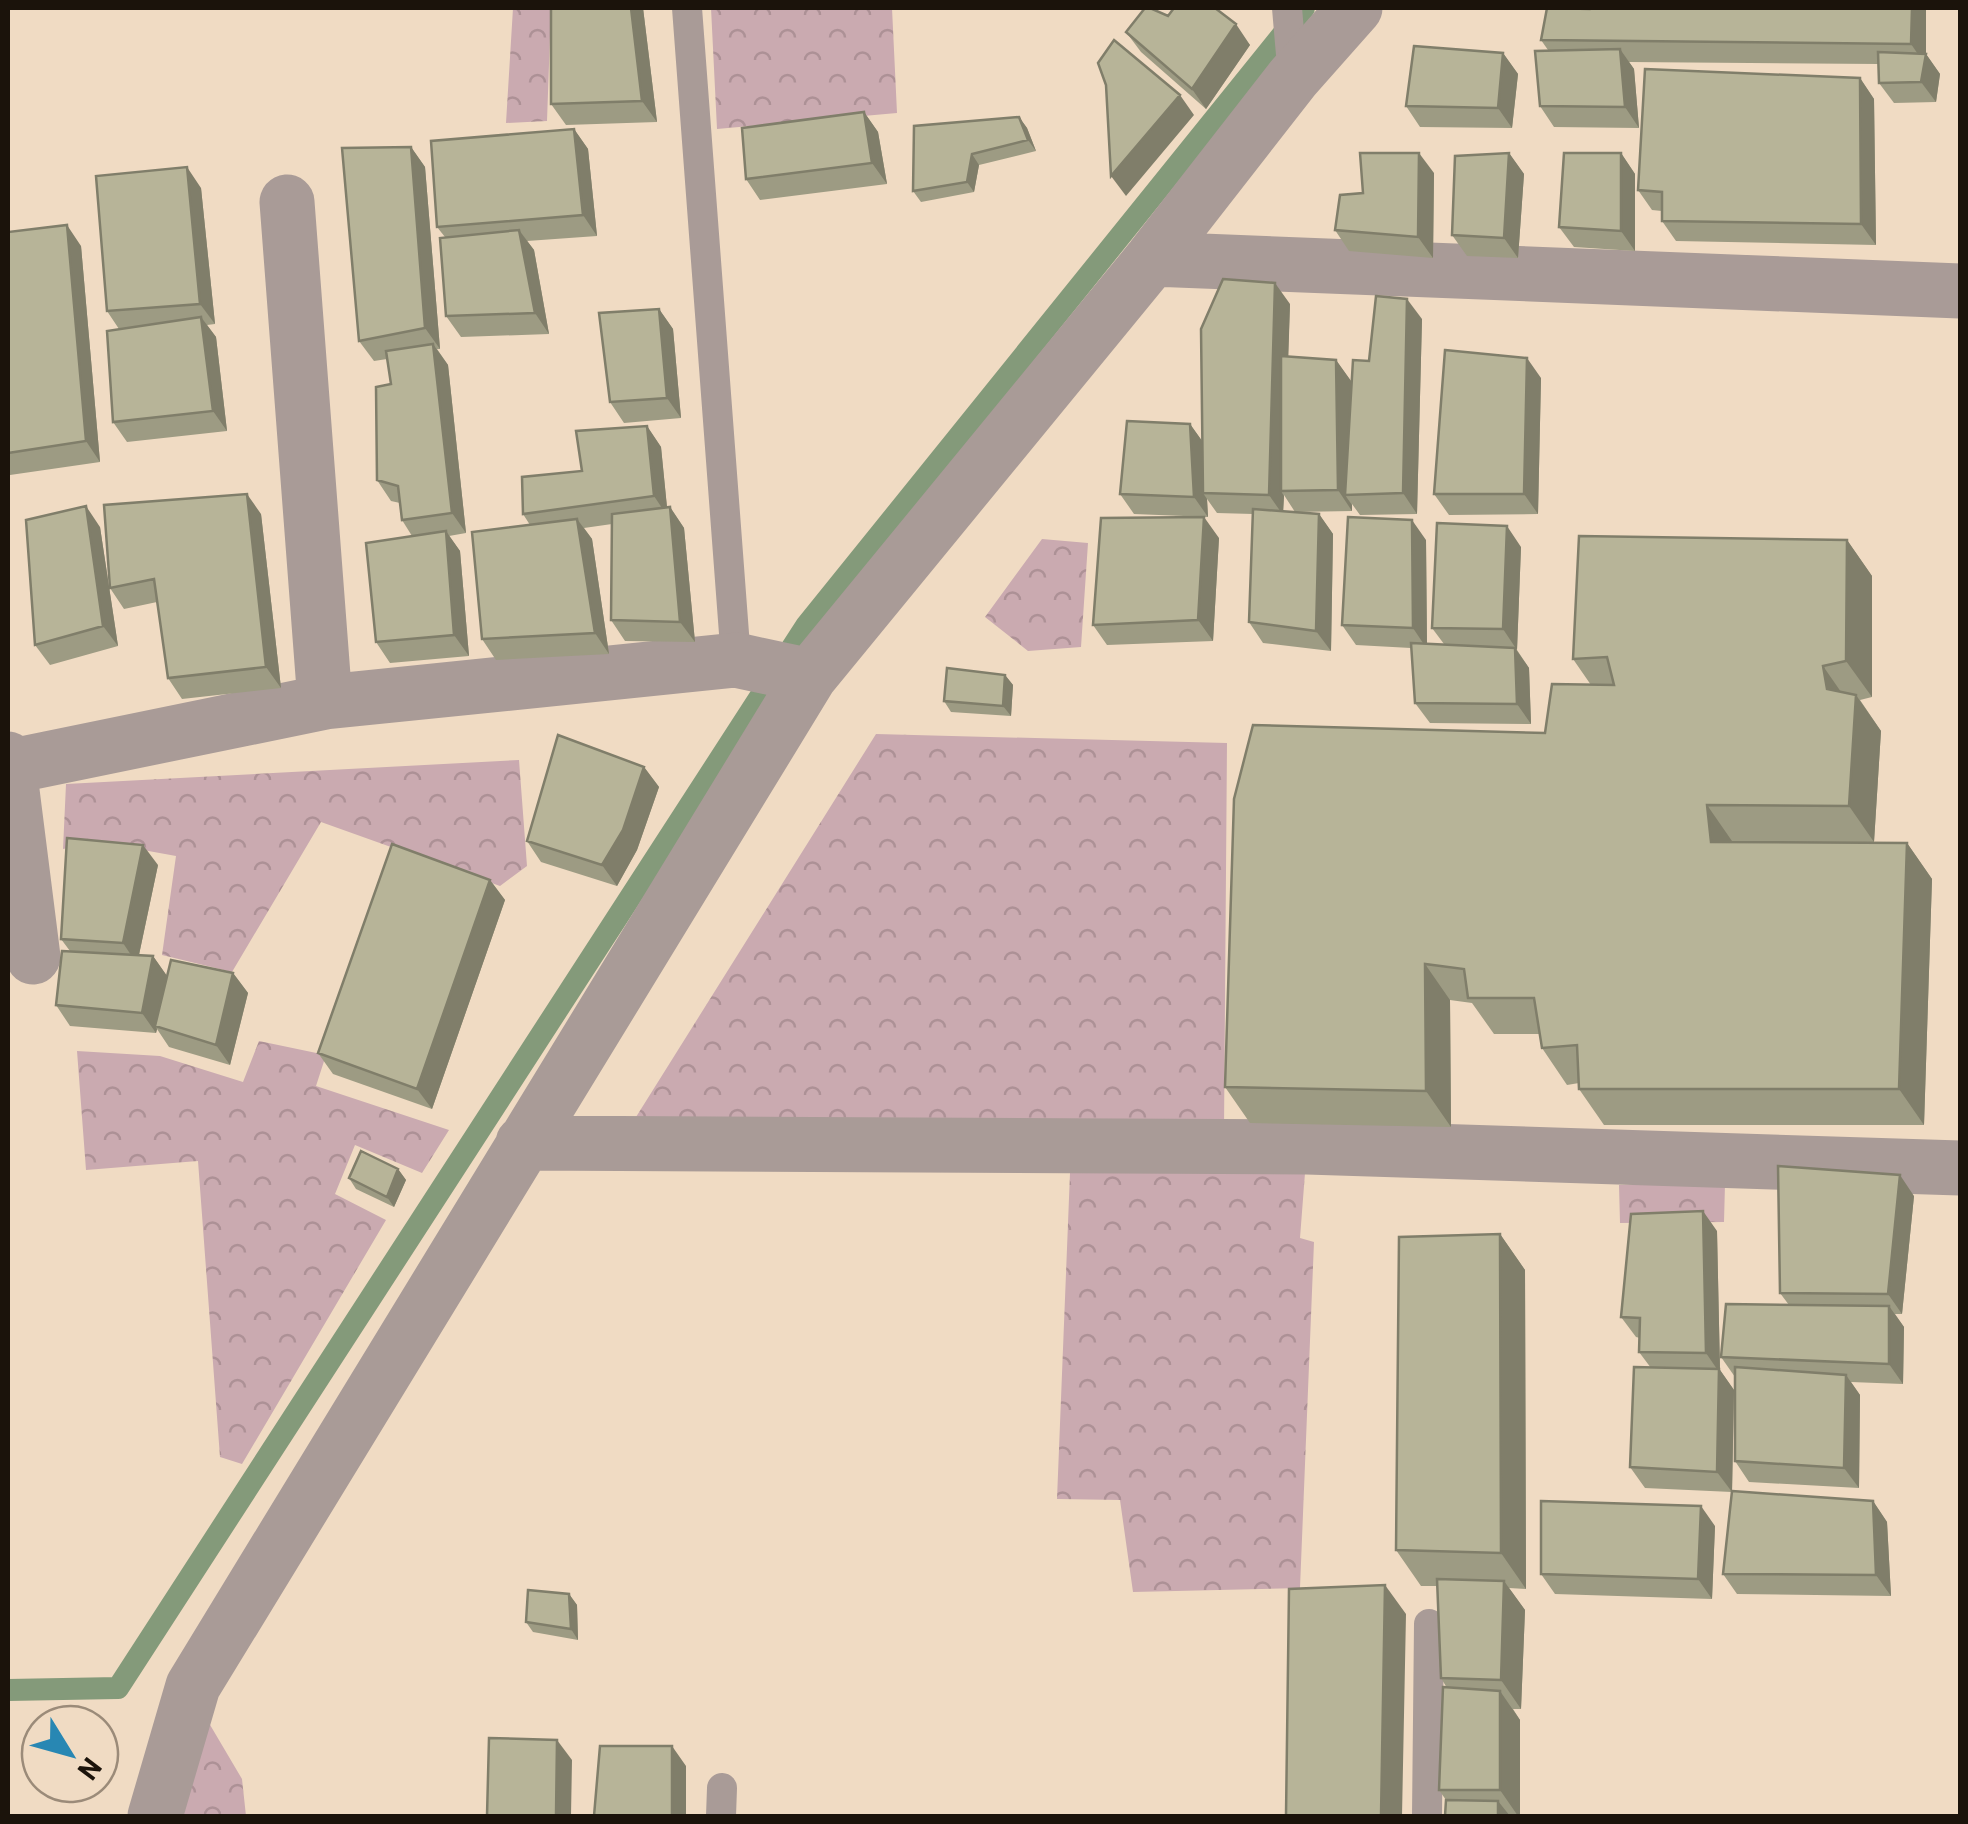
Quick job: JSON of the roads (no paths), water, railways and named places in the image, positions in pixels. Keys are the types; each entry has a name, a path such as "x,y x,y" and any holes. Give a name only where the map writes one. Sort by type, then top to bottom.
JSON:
{"street":[{"path":"156,1816 193,1686 807,676 1152,259 1293,75 1355,8"},
{"path":"287,202 325,702"},
{"path":"1152,259 1960,291"},
{"path":"34,957 8,764 325,702 740,661 807,676"},
{"path":"524,1144 1307,1148 1960,1168"}],"lane":[{"path":"688,8 740,661"},
{"path":"1287,8 1293,75"},
{"path":"1427,1816 1429,1624"}],"waterway":[{"path":"8,1690 118,1688 806,626 1304,8"}]}
